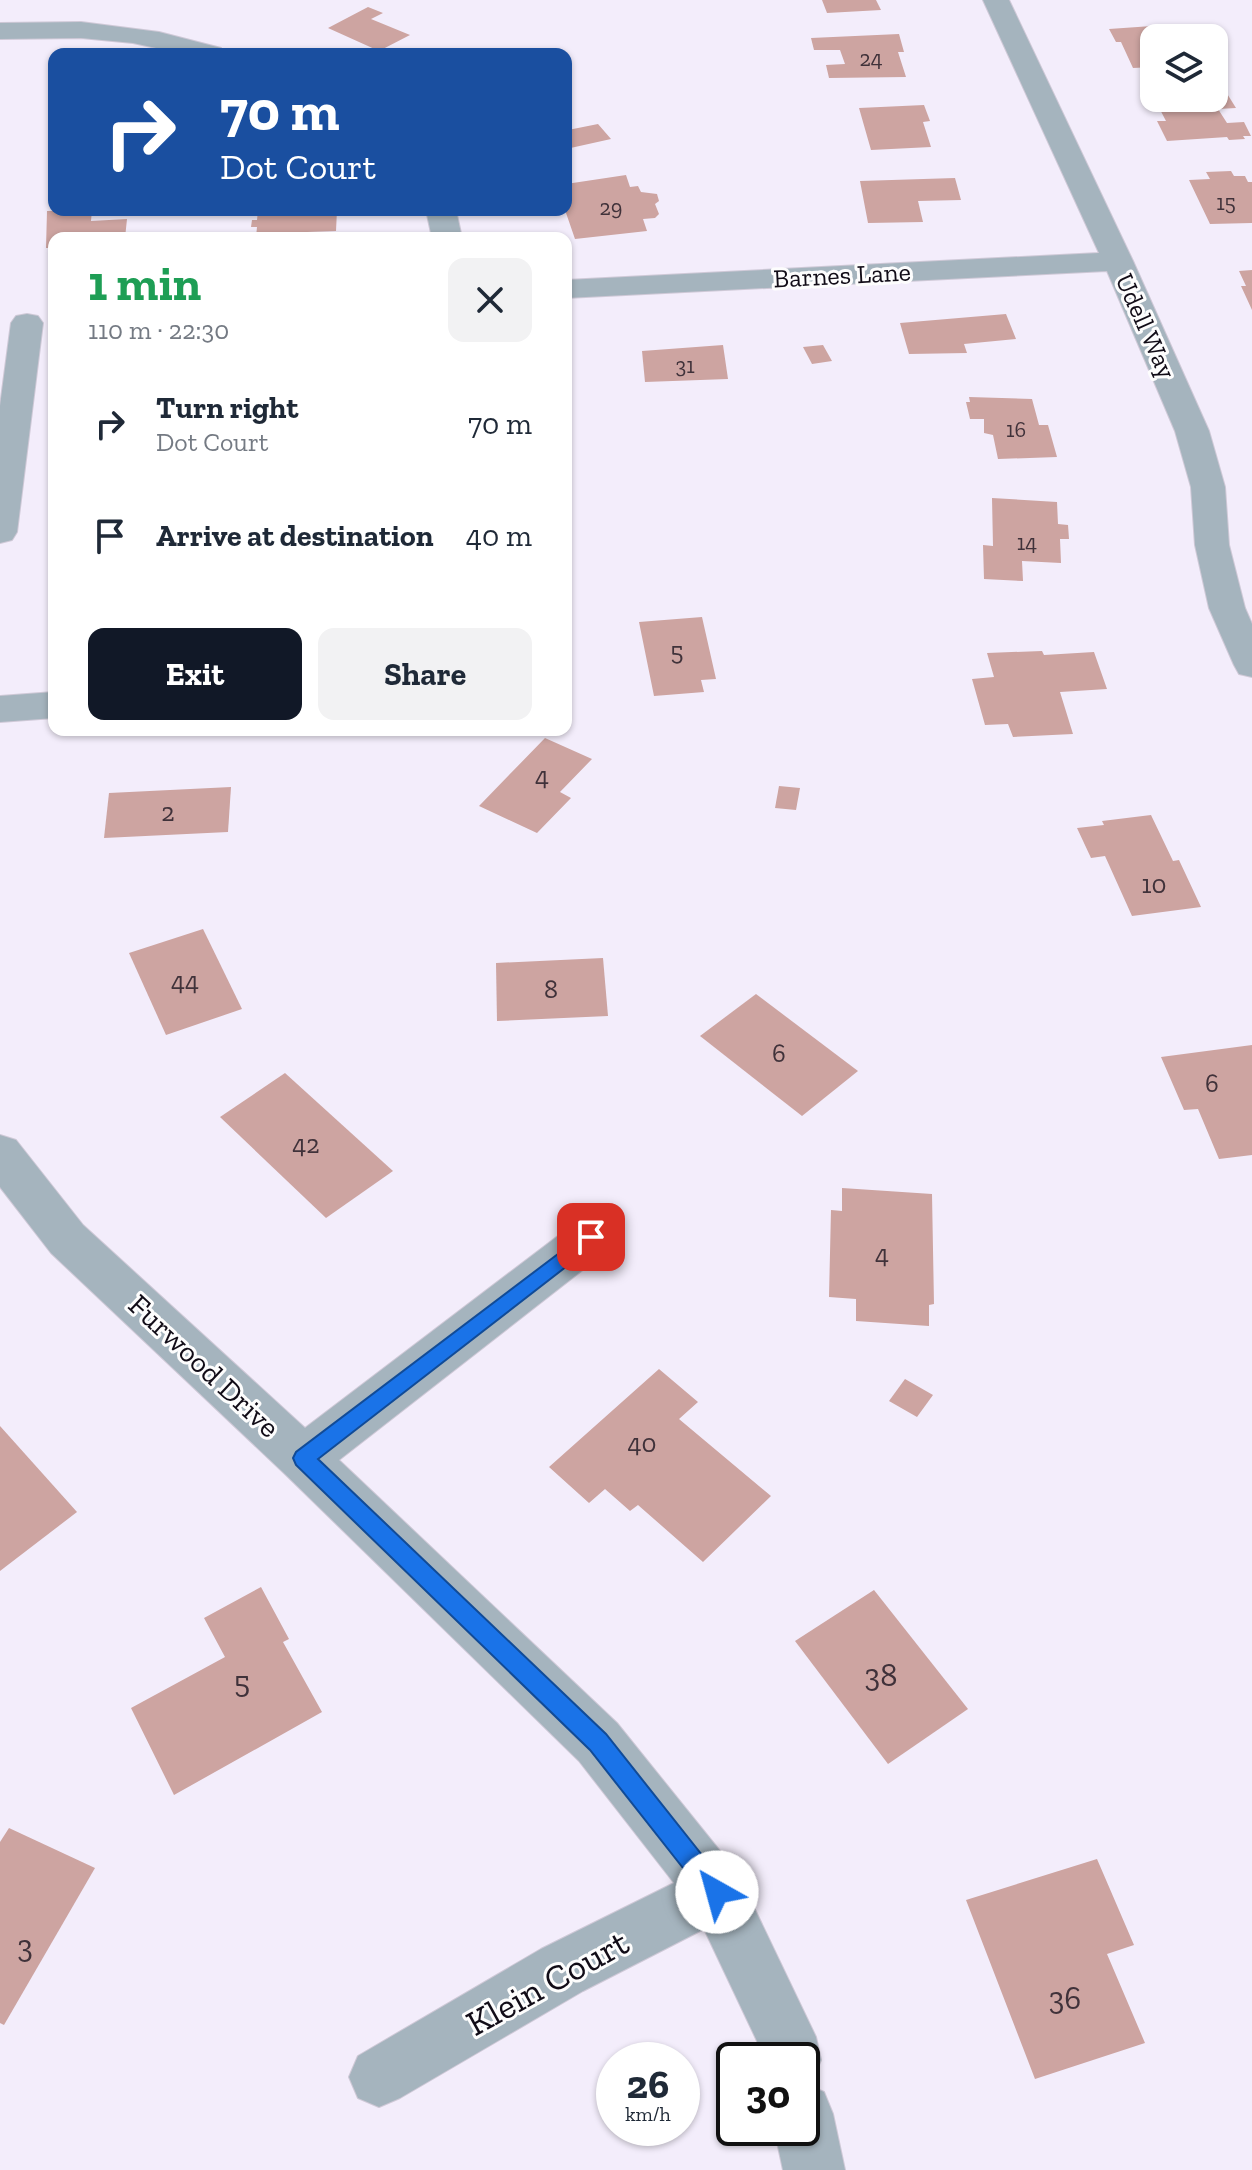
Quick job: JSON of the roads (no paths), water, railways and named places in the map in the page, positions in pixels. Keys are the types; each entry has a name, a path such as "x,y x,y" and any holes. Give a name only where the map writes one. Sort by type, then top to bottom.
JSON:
{"street":[{"name":"Udell Way","path":"996,0 1118,261 1192,431 1208,487 1212,545 1227,608 1252,665"},
{"path":"0,31 50,28 131,32 190,48"},
{"name":"Barnes Lane","path":"572,289 1118,261"},
{"path":"0,532 27,322"},
{"path":"0,709 48,705"},
{"name":"Furwood Drive","path":"0,1153 67,1239 303,1458 598,1742 717,1892 787,2042"},
{"path":"303,1458 591,1237"},
{"name":"Klein Court","path":"379,2077 562,1970 717,1892"},
{"path":"809,2146 814,2170"}]}
